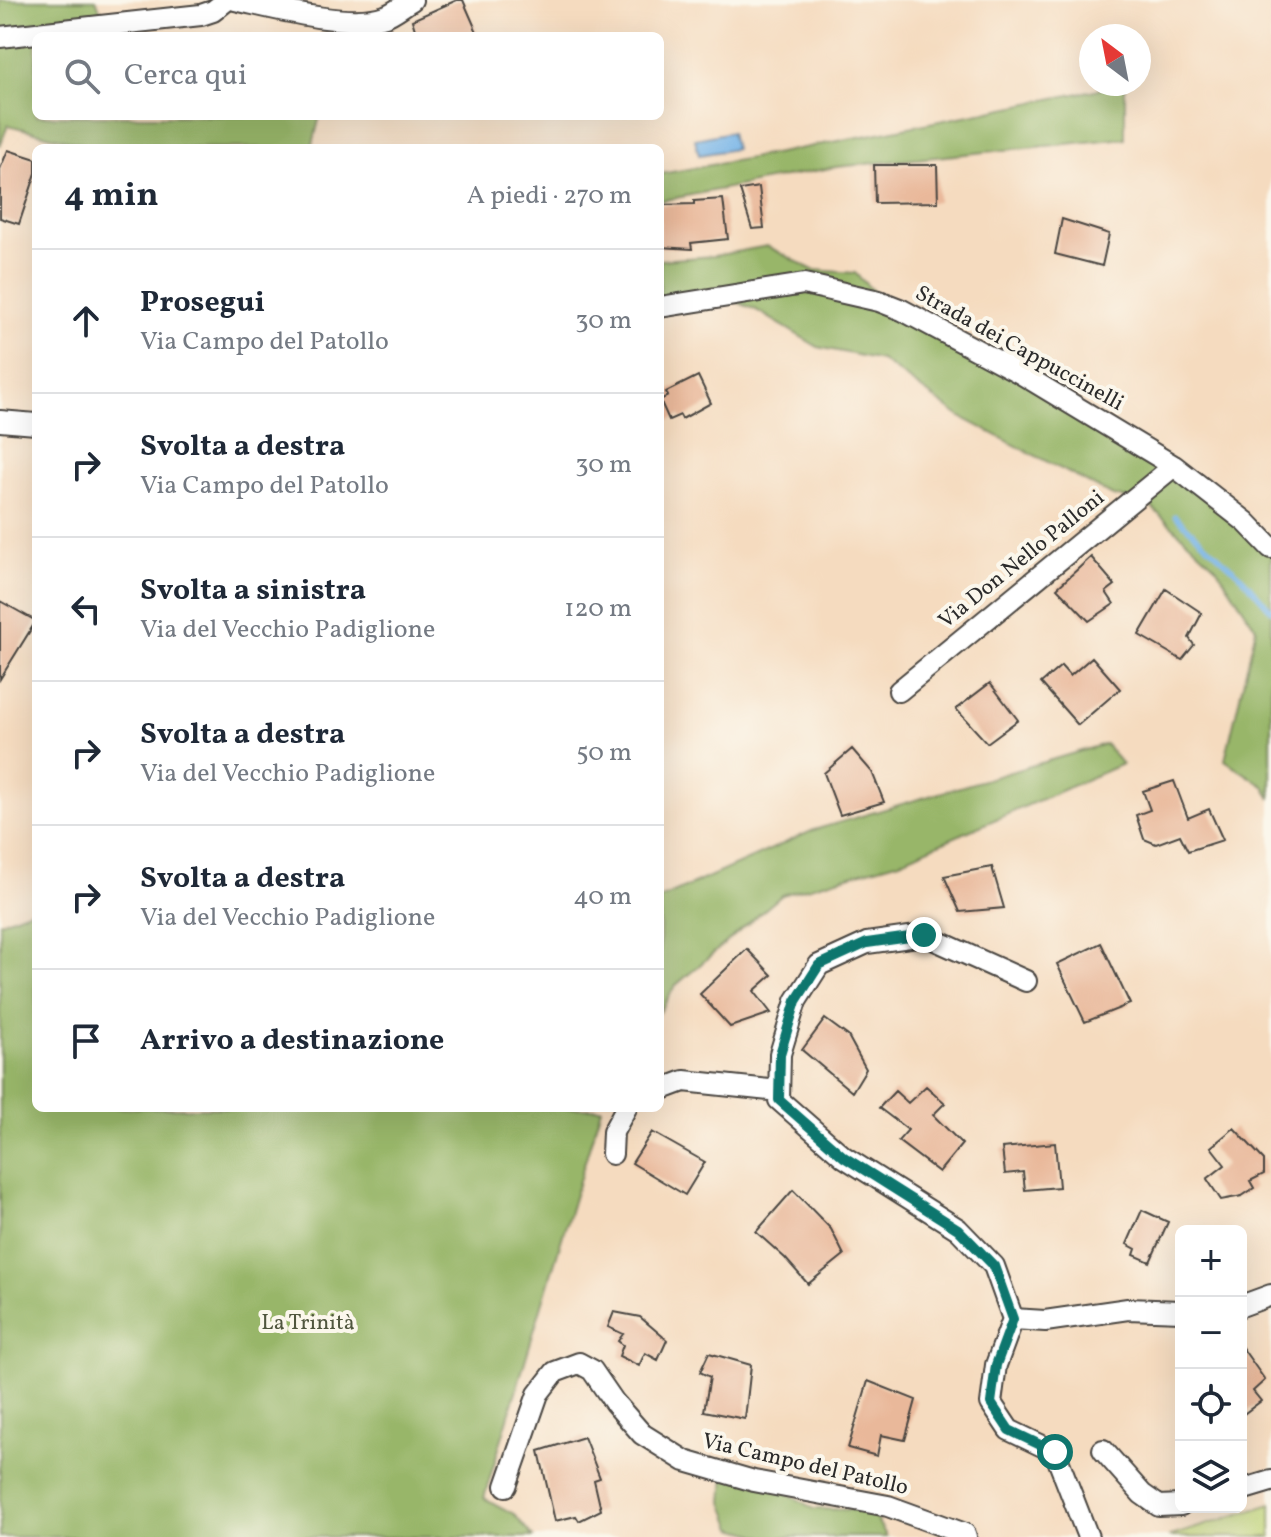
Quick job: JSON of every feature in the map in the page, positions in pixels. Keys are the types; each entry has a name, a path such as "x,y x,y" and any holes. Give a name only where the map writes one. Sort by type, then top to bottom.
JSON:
{"street":[{"path":"46,32 201,15 213,11 227,0"},
{"path":"235,0 312,16 356,20 382,17 412,0"},
{"path":"0,37 32,33"},
{"name":"Strada dei Cappuccinelli","path":"664,306 804,284 879,301 917,316 1020,373 1174,466 1246,522 1271,548"},
{"path":"0,421 32,424"},
{"name":"Via Don Nello Palloni","path":"899,691 1174,466"},
{"path":"1026,981 924,935 867,943 819,965 796,1001 780,1054 779,1100 844,1157 958,1229 994,1266 1013,1319 996,1365 991,1403 1009,1430 1055,1452 1088,1537"},
{"path":"664,1088 684,1081 779,1091"},
{"path":"612,1154 613,1132 624,1112"},
{"path":"1247,1304 1271,1295"},
{"path":"1013,1319 1045,1321 1128,1309 1175,1311"},
{"name":"Via Campo del Patollo","path":"506,1486 538,1394 555,1372 579,1363 592,1370 642,1434 685,1461 754,1481 888,1506 965,1534 966,1537"},
{"path":"1103,1450 1142,1494 1159,1506 1175,1505"},
{"path":"1247,1488 1271,1481"}],"green space":[{"path":"0,0 96,0 107,24 135,22 139,32 32,32 32,120 319,120 313,144 82,144 8,125 0,146"},
{"path":"1079,93 1079,96 1125,96 1125,138 836,167 664,200 664,173"},
{"path":"767,246 813,270 855,273 886,304 1174,466 1271,548 1271,799 1265,787 1225,760 1256,628 1216,567 1147,503 1113,496 959,416 881,360 818,347 756,310 725,297 664,306 664,260 714,256"},
{"path":"1105,744 1122,764 900,861 782,895 675,986 664,1005 664,897 814,830"},
{"name":"La Trinità","path":"32,910 32,1112 600,1112 484,1498 514,1514 533,1537 0,1537 0,922"},
{"path":"725,1473 773,1484 814,1509 871,1510 887,1537 765,1537 733,1528 723,1502"},
{"path":"1271,1504 1271,1537 1168,1537 1247,1513"}],"water":[{"path":"731,132 735,149 699,155 695,139"}],"building":[{"path":"463,0 477,32 416,32 412,20"},
{"path":"8,150 32,158 32,185 19,224 0,218 0,169"},
{"path":"874,165 937,165 938,202 875,203"},
{"path":"759,187 764,228 752,229 740,190"},
{"path":"723,199 728,239 691,243 692,249 664,247 664,205 694,204 694,201"},
{"path":"1062,219 1109,234 1102,266 1055,254"},
{"path":"698,376 711,403 682,419 680,415 669,420 664,409 664,398 668,396 666,392"},
{"path":"1091,557 1115,585 1106,592 1114,604 1089,621 1057,588"},
{"path":"1166,589 1202,613 1189,638 1194,645 1182,660 1139,635"},
{"path":"0,601 32,619 32,627 0,679"},
{"path":"1092,657 1120,689 1078,725 1041,683 1061,666 1070,676"},
{"path":"990,683 1018,720 987,743 956,709"},
{"path":"852,749 872,772 884,802 840,815 824,773"},
{"path":"1174,781 1188,818 1209,809 1223,840 1188,851 1180,835 1156,844 1144,839 1136,815 1150,810 1143,791"},
{"path":"992,867 1004,908 960,912 944,876"},
{"path":"1101,943 1130,1004 1085,1022 1057,964"},
{"path":"747,949 772,975 754,991 771,1013 730,1027 700,994"},
{"path":"825,1019 848,1036 866,1069 852,1092 802,1050"},
{"path":"926,1086 945,1103 933,1115 962,1144 939,1172 898,1141 908,1130 879,1108 895,1091 908,1103"},
{"path":"1234,1128 1264,1160 1264,1174 1250,1181 1254,1188 1242,1196 1221,1200 1207,1179 1225,1165 1211,1147"},
{"path":"652,1132 705,1162 685,1195 632,1163"},
{"path":"1055,1143 1059,1187 1025,1190 1023,1172 1005,1174 1002,1148"},
{"path":"793,1190 831,1229 844,1255 808,1284 756,1232"},
{"path":"1142,1210 1168,1222 1150,1262 1134,1255 1136,1249 1127,1244"},
{"path":"614,1312 640,1317 667,1340 658,1360 645,1353 639,1366 619,1356 623,1345 618,1341 623,1334 608,1327"},
{"path":"709,1353 751,1365 745,1419 704,1411 710,1377 700,1372"},
{"path":"1247,1354 1265,1380 1253,1391 1261,1401 1247,1412"},
{"path":"868,1381 916,1400 905,1440 881,1435 877,1456 848,1448"},
{"path":"584,1437 600,1478 594,1480 601,1510 579,1521 576,1516 555,1521 539,1451"}],"waterway":[{"path":"1175,516 1241,576 1271,610"}],"route":[{"path":"924,935 867,943 819,965 796,1001 780,1054 779,1100 844,1157 958,1229 994,1266 1013,1319 996,1365 991,1403 1009,1430 1055,1452"}]}
